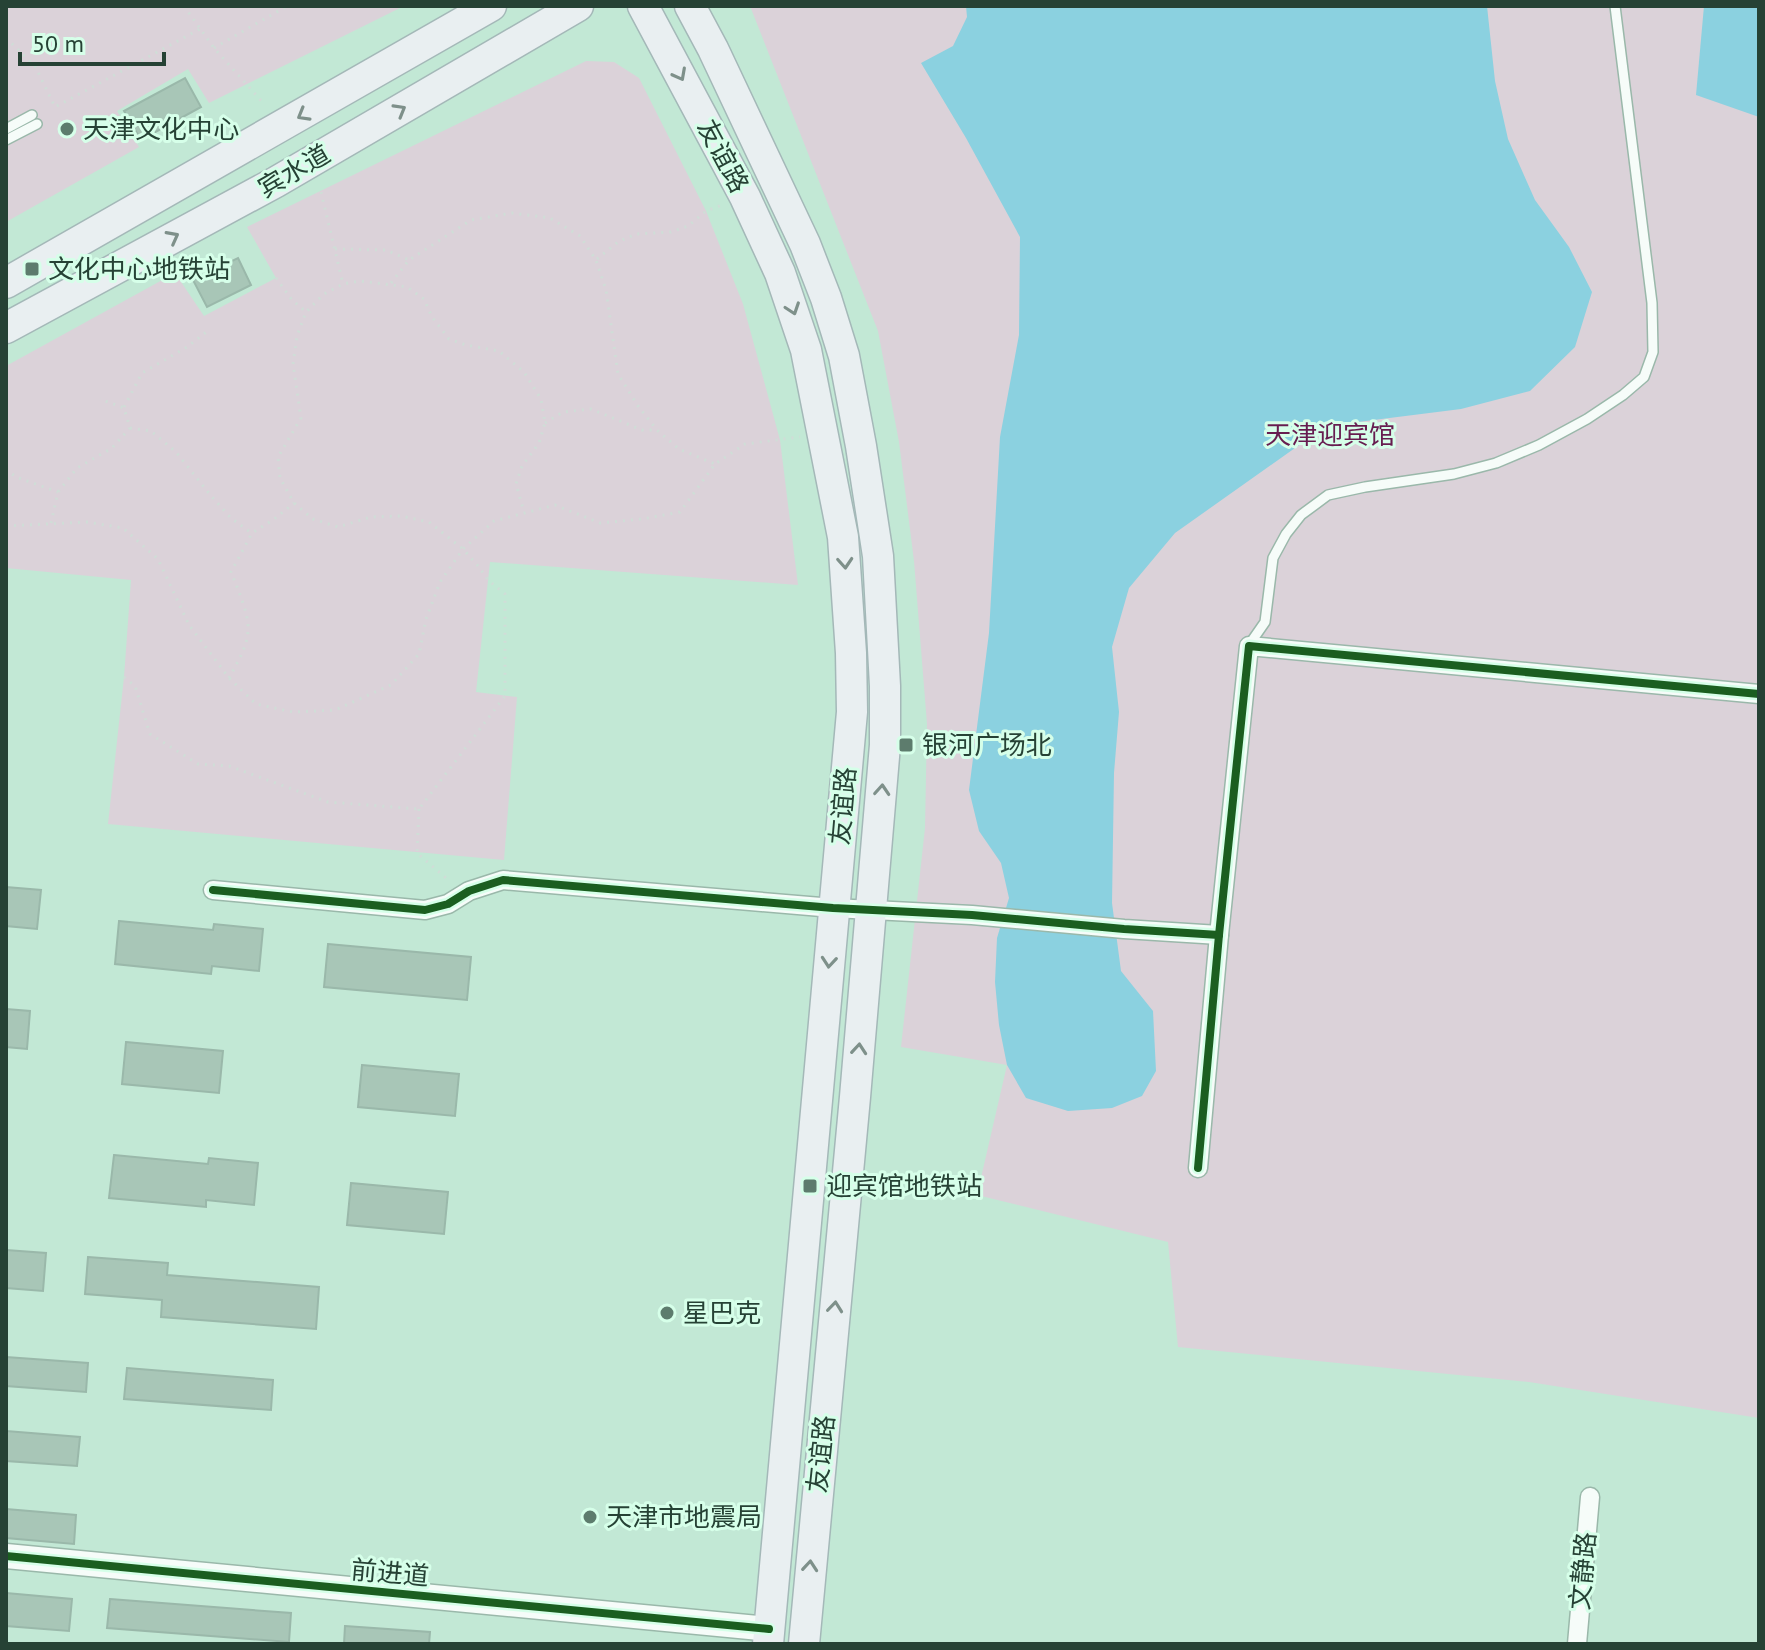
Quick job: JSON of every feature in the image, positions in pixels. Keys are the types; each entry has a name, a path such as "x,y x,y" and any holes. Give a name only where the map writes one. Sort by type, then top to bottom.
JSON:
{"main road":[{"name":"宾水道","path":"6,283 491,6"},
{"name":"宾水道","path":"6,328 276,182 578,6"},
{"name":"友谊路","path":"643,6 745,197 780,273 806,350 843,537 852,712 769,1639"},
{"name":"友谊路","path":"690,6 805,244 826,298 844,356 878,556 885,686 884,759 804,1644"}],"street":[{"path":"1198,1168 1249,646 1759,694"},
{"path":"213,890 425,910 448,904 469,891 503,880 871,911 972,915 1219,935"},
{"name":"文静路","path":"1577,1644 1590,1497"},
{"name":"前进道","path":"6,1556 769,1639"},
{"name":"前进道","path":"6,1571 769,1639"}],"lane":[{"path":"1249,646 1265,622 1273,558 1301,515 1328,495 1454,474 1496,463 1539,445 1587,419 1644,377 1653,352 1652,303 1615,6"},
{"path":"6,129 34,119 6,140"}],"path":[{"path":"184,6 214,48 283,126"},
{"path":"214,48 287,6"},
{"path":"6,38 35,66 55,107 200,29"},
{"path":"321,192 343,284"},
{"path":"596,260 618,242 636,234 671,232 688,226 706,211 745,197"},
{"path":"391,283 409,260 471,220 512,213 550,218 580,236 596,260 606,290 618,374 638,406 657,430 679,449 715,464"},
{"path":"334,249 386,250 409,260"},
{"path":"276,278 292,300 306,312"},
{"path":"446,878 417,853 419,809 505,696 505,594 488,580 463,549 429,522 401,516 371,517 338,527 313,519 294,503 280,478 278,457 301,418 293,364 297,336 306,312 324,294 343,284 360,281 407,287 424,299 432,317 449,339 499,351 524,372 541,399 545,423 539,443 522,466 516,484 524,512"},
{"path":"130,428 124,408 142,373 187,347 210,329"},
{"path":"100,399 124,408"},
{"path":"545,423 563,412 591,409 642,430 657,430"},
{"path":"130,428 151,431 176,452 231,518 252,533"},
{"path":"51,523 58,492 77,468 112,448 130,428"},
{"path":"6,526 87,522 123,528 158,559 189,625 229,678 256,704 293,712 335,710 391,685 419,654 426,619 440,582 463,549 494,521 555,505 600,523 680,512 715,464 745,444 824,434"},
{"path":"6,469 16,477 58,492"},
{"path":"229,678 242,652 248,629 241,597 231,572 252,533 294,503"},
{"path":"124,677 135,686 150,734 198,764 229,766 328,802 419,809"}],"green space":[{"name":"天津文化中心","path":"6,6 404,6 209,103 188,69 117,111 139,147 6,222"},
{"name":"天津迎宾馆","path":"750,6 1759,6 1759,1418 1529,1382 1178,1347 1168,1242 977,1195 1007,1065 901,1047 925,828 927,724 914,561 899,442 878,331"},
{"path":"586,61 614,62 639,78 706,211 743,304 780,440 798,585 490,562 476,692 517,697 504,860 108,824 131,580 6,568 6,366 175,273 204,316 276,278 247,227"}],"water":[{"path":"966,6 1487,6 1495,81 1508,139 1535,200 1569,247 1592,292 1575,347 1530,391 1461,409 1326,426 1175,533 1129,588 1112,647 1119,712 1114,773 1112,903 1121,971 1153,1011 1156,1071 1142,1096 1112,1108 1068,1111 1026,1098 1007,1065 999,1025 995,982 997,938 1009,898 1001,863 979,831 969,790 989,633 1000,437 1019,335 1020,237 921,63 953,46 967,17"},
{"path":"1704,6 1759,6 1759,117 1696,95"}],"building":[{"path":"185,78 201,107 141,140 124,111"},
{"path":"238,258 251,285 207,307 193,280"},
{"path":"6,887 41,890 37,929 6,926"},
{"path":"119,921 213,930 214,924 263,929 259,971 212,966 211,974 115,964"},
{"path":"328,944 471,957 467,1000 324,987"},
{"path":"6,1009 30,1011 27,1049 6,1047"},
{"path":"126,1042 223,1051 219,1093 122,1084"},
{"path":"362,1065 459,1074 455,1116 358,1107"},
{"path":"114,1155 208,1164 209,1158 258,1163 254,1205 206,1200 206,1207 109,1198"},
{"path":"351,1183 448,1192 444,1234 347,1225"},
{"path":"6,1250 46,1253 43,1291 6,1288"},
{"path":"88,1257 168,1263 167,1275 319,1287 316,1329 161,1317 162,1300 85,1294"},
{"path":"6,1357 88,1363 86,1392 6,1386"},
{"path":"127,1368 273,1380 271,1410 124,1399"},
{"path":"6,1431 80,1437 77,1466 6,1461"},
{"path":"6,1509 76,1515 74,1544 6,1538"},
{"path":"6,1593 72,1599 69,1631 6,1626"},
{"path":"110,1599 291,1613 289,1642 107,1628"},
{"path":"345,1626 430,1632 429,1644 344,1644"}],"cycle path":[{"path":"1198,1168 1249,646 1759,694"},
{"path":"213,890 425,910 448,904 469,891 503,880 833,908 972,915 1219,935"},
{"path":"6,1556 769,1629"}],"place":[{"name":"天津文化中心","path":"67,129"},
{"name":"文化中心地铁站","path":"32,269"},
{"name":"银河广场北","path":"906,745"},
{"name":"迎宾馆地铁站","path":"810,1186"},
{"name":"星巴克","path":"667,1313"},
{"name":"天津市地震局","path":"590,1517"}]}
